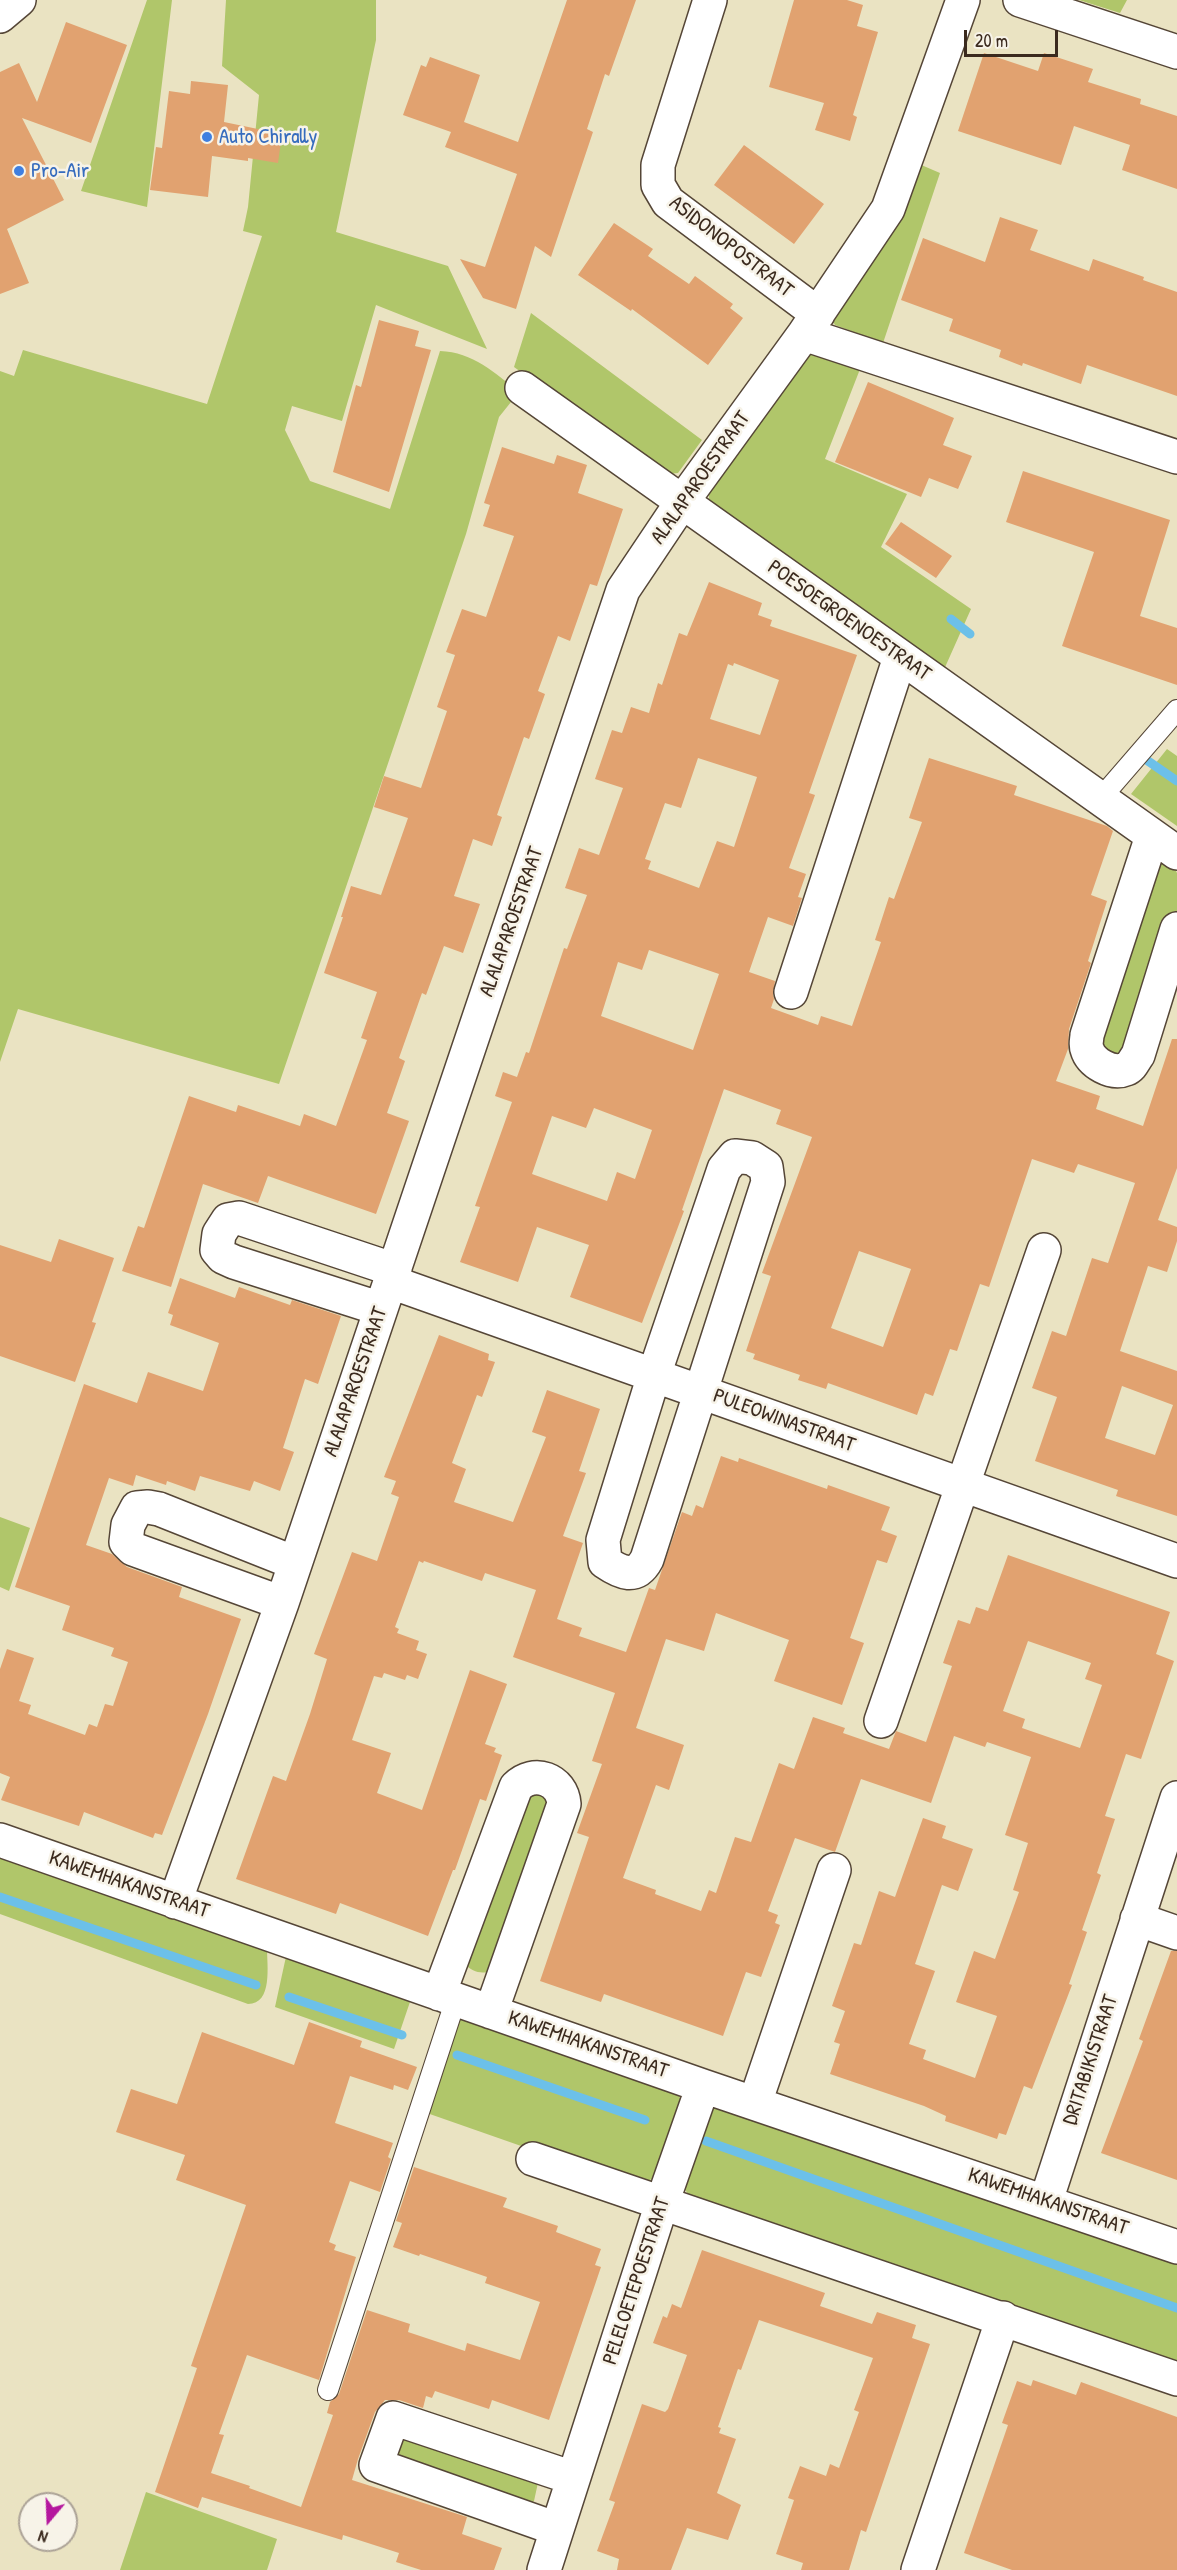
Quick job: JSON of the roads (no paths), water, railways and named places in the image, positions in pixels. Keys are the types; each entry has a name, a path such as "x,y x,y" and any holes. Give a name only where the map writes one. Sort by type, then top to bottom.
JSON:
{"street":[{"path":"0,16 20,0"},
{"name":"ASIDONOPOSTRAAT","path":"710,0 658,165 658,185 668,202 811,324 1177,457"},
{"name":"ALALAPAROESTRAAT","path":"175,1902 282,1603 623,590 682,502 811,324 888,209 963,0"},
{"path":"1020,0 1177,52"},
{"name":"POESOEGROENOESTRAAT","path":"522,388 1165,844"},
{"path":"791,992 900,657"},
{"path":"1165,844 1087,1035 1086,1048 1092,1058 1106,1069 1124,1070 1132,1065 1138,1055 1177,929"},
{"path":"735,1156 752,1158 765,1167 768,1182 699,1391 647,1559 642,1568 634,1572 619,1572 605,1562 603,1540 654,1376 724,1169 735,1156"},
{"path":"881,1721 1044,1250"},
{"name":"PULEOWINASTRAAT","path":"389,1287 699,1391 1177,1561"},
{"path":"282,1603 132,1549 126,1542 128,1525 137,1508 159,1509 295,1563"},
{"path":"447,1997 516,1787 523,1780 534,1777 557,1785 563,1794 564,1804 491,2012"},
{"name":"DRITABIKISTRAAT","path":"1046,2201 1177,1798"},
{"name":"KAWEMHAKANSTRAAT","path":"0,1840 703,2086 1177,2247"},
{"path":"755,2103 834,1870"},
{"path":"1137,1919 1177,1933"},
{"name":"PELELOETEPOESTRAAT","path":"544,2570 662,2203 703,2086"},
{"path":"533,2159 1177,2379"},
{"path":"918,2570 1003,2318"},
{"path":"557,2529 376,2465 393,2418 573,2478"}],"lane":[{"path":"1100,799 1177,710"},
{"path":"328,2390 447,1997"}],"waterway":[{"path":"951,619 970,634"},
{"path":"1148,761 1177,781"},
{"path":"0,1897 256,1985"},
{"path":"289,1997 402,2035"},
{"path":"457,2055 645,2120"},
{"path":"706,2141 1177,2308"}],"place":[{"name":"Auto Chirally","path":"207,137"},
{"name":"Pro-Air","path":"19,171"}]}
